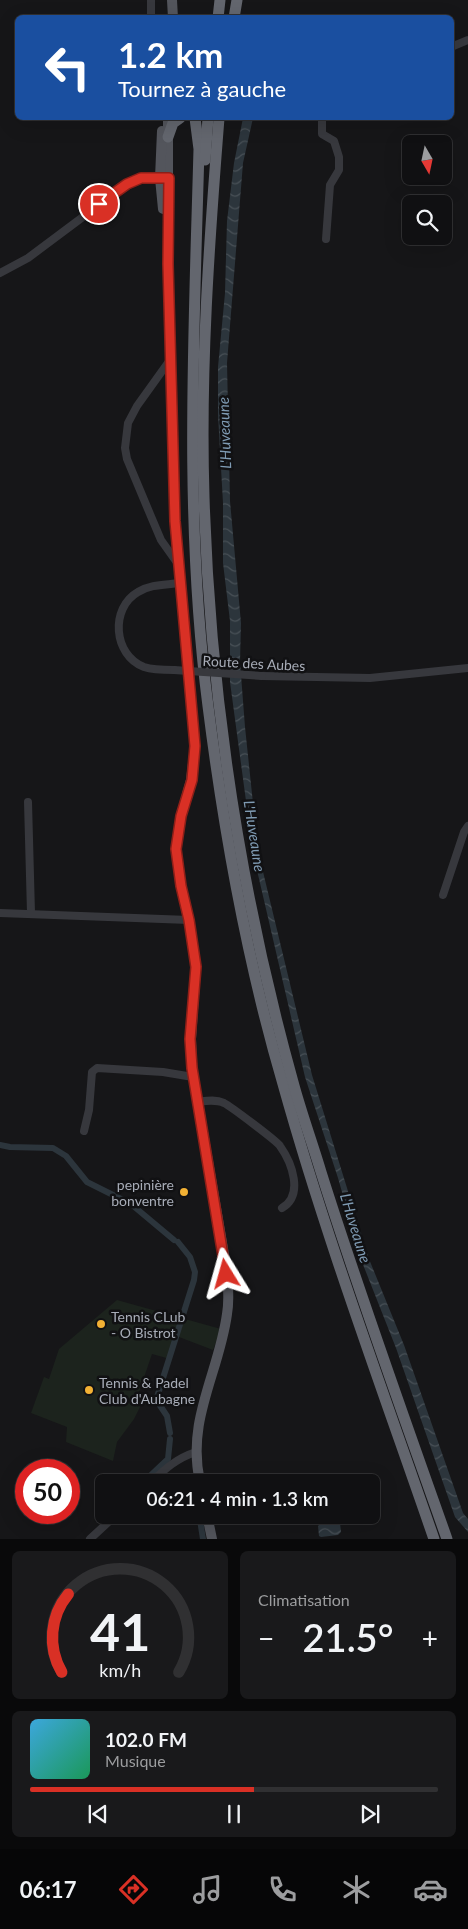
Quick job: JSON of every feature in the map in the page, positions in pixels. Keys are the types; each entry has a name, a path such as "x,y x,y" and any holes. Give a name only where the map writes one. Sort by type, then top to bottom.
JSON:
{"highway":[{"path":"218,15 220,0"},
{"path":"228,15 229,0"},
{"path":"234,15 237,0"},
{"path":"168,137 173,123 177,120"},
{"path":"193,120 199,149 193,497 198,609 207,704 224,815 247,940 282,1083 334,1250 434,1539"},
{"path":"195,306 208,120"},
{"path":"220,120 204,346 204,496 210,608 218,700 236,830 257,936 292,1082 344,1245 447,1539"}],"main road":[{"path":"166,0 166,15"},
{"path":"172,0 173,15"},
{"path":"162,120 178,564 195,746 192,780 181,816 176,849 196,967 190,1039 193,1077 225,1260 228,1288 228,1312 223,1338 197,1427 196,1452 199,1474"},
{"path":"164,178 168,120"},
{"path":"209,1524 212,1539"}],"street":[{"path":"151,0 151,15"},
{"path":"454,46 468,40"},
{"path":"322,120 322,134 334,141 339,157 339,170 330,185 328,197 326,240"},
{"path":"0,273 28,258 127,184 141,178 164,178"},
{"path":"170,360 137,406 128,423 125,448 127,459 157,531 178,564"},
{"name":"Route des Aubes","path":"180,583 151,586 136,592 123,606 119,621 120,641 128,656 144,667 262,676 341,679 370,678 468,668"},
{"path":"28,802 31,913"},
{"path":"443,895 464,832 468,826"},
{"path":"0,913 189,920"},
{"path":"84,1131 89,1110 92,1072 97,1068 163,1072 193,1077"},
{"path":"197,1102 211,1100 224,1103 279,1145 293,1174 294,1191 290,1203 282,1208"},
{"path":"160,1474 182,1457 196,1452"},
{"path":"90,1539 106,1524"}],"shaded area":[{"name":"Tennis & Padel Club d'Aubagne","path":"117,1300 221,1329 213,1350 179,1337 170,1359 152,1354 136,1401 142,1403 134,1419 117,1442 113,1461 66,1442 67,1427 31,1413 44,1377 49,1379 59,1349"}],"water":[{"name":"L'Huveaune","path":"243,120 253,120 243,163 227,363 230,501 241,623 240,662 258,851 312,1075 369,1259 404,1345 463,1513 468,1519 468,1532 455,1517 396,1348 362,1262 338,1178 305,1077 253,853 230,682 230,621 223,563 223,503 218,415 218,367 225,293 227,221 234,163"},
{"path":"320,1524 340,1524 341,1532 338,1535 321,1537 319,1536 318,1526"}],"waterway":[{"path":"0,1145 53,1148 66,1156 87,1182 131,1204 174,1240"},
{"path":"170,1433 167,1416 157,1401 157,1397 195,1272 190,1257 178,1242"},
{"path":"152,1474 168,1459 170,1439"},
{"path":"201,1524 203,1539"}],"place":[{"name":"pepinière bonventre","path":"184,1192"},
{"name":"Tennis CLub - O Bistrot","path":"101,1324"},
{"name":"Tennis & Padel Club d'Aubagne","path":"89,1390"}],"route":[{"path":"99,204 127,184 141,178 169,178 168,264 175,521 195,746 192,780 181,816 176,849 181,886 195,952 196,985 190,1039 192,1068 226,1274"}]}
